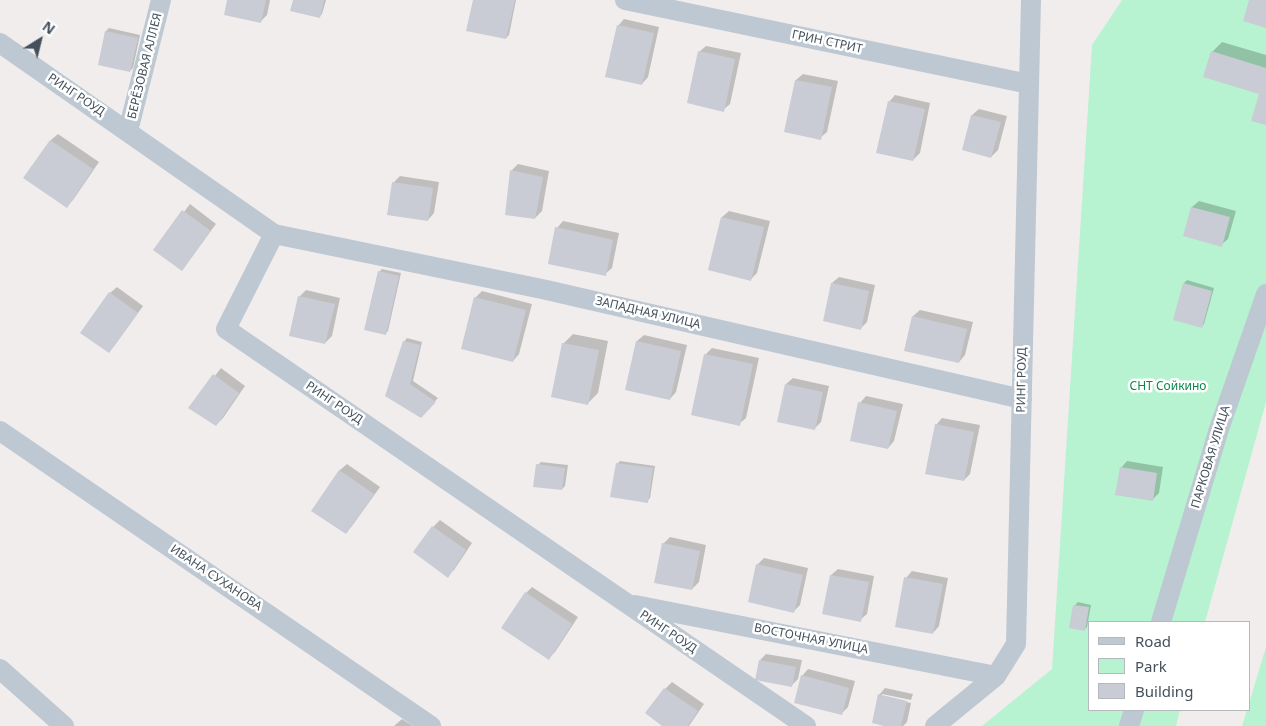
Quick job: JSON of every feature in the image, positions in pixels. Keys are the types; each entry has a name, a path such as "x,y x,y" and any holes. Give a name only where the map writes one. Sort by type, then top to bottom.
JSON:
{"street":[{"name":"БЕРЁЗОВАЯ АЛЛЕЯ","path":"128,131 161,0"},
{"name":"ГРИН СТРИТ","path":"625,0 1029,84"},
{"name":"РИНГ РОУД","path":"935,726 996,676 1016,644 1031,0"},
{"name":"РИНГ РОУД","path":"0,43 274,234 226,329 806,726"},
{"name":"ЗАПАДНАЯ УЛИЦА","path":"274,234 542,289 1022,399"},
{"name":"ПАРКОВАЯ УЛИЦА","path":"1161,621 1219,429 1266,294"},
{"name":"ИВАНА СУХАНОВА","path":"0,431 431,726"},
{"name":"ВОСТОЧНАЯ УЛИЦА","path":"626,603 996,676"},
{"path":"0,669 64,726"},
{"path":"1129,726 1134,711"}],"green space":[{"name":"СНТ Сойкино","path":"1122,0 1266,0 1266,402 1205,621 1088,621 1088,711 1180,711 1176,726 982,726 1052,669 1092,45"},
{"path":"1266,647 1266,726 1242,726 1247,711 1251,711 1251,697"}],"building":[{"path":"227,0 266,0 261,23 224,15"},
{"path":"293,0 324,0 320,18 290,11"},
{"path":"473,0 515,0 506,39 466,31"},
{"path":"1249,0 1266,0 1266,28 1243,21"},
{"path":"617,25 654,33 642,85 605,77"},
{"path":"105,31 138,38 130,72 98,65"},
{"path":"698,51 735,59 724,112 687,103"},
{"path":"1211,51 1266,68 1266,125 1251,121 1259,94 1203,77"},
{"path":"795,80 832,87 821,140 784,132"},
{"path":"888,101 925,109 913,161 876,153"},
{"path":"971,115 1001,122 991,158 962,150"},
{"path":"50,140 93,169 67,208 23,178"},
{"path":"510,170 543,177 535,219 505,215"},
{"path":"392,182 433,188 428,221 387,215"},
{"path":"1191,207 1230,217 1222,247 1183,236"},
{"path":"182,210 211,231 182,271 153,250"},
{"path":"721,217 764,227 751,281 708,270"},
{"path":"555,227 613,240 606,276 548,264"},
{"path":"378,271 399,276 386,335 364,330"},
{"path":"831,283 869,291 861,330 823,321"},
{"path":"1183,283 1212,291 1202,328 1173,320"},
{"path":"109,292 138,313 109,353 80,333"},
{"path":"298,296 335,304 325,344 289,336"},
{"path":"474,297 526,310 513,362 461,349"},
{"path":"912,316 967,329 959,363 904,351"},
{"path":"403,341 420,345 410,384 436,402 421,418 385,396"},
{"path":"636,341 681,351 670,400 625,390"},
{"path":"562,343 599,350 588,405 551,397"},
{"path":"704,354 753,364 740,426 691,415"},
{"path":"213,374 239,393 216,426 188,408"},
{"path":"785,384 823,392 815,430 777,422"},
{"path":"858,402 897,411 888,449 850,441"},
{"path":"935,424 974,432 964,481 925,474"},
{"path":"616,463 653,468 648,503 610,497"},
{"path":"536,464 565,468 562,490 533,487"},
{"path":"1120,467 1157,473 1153,501 1115,495"},
{"path":"339,470 374,494 346,534 311,511"},
{"path":"432,526 466,550 448,578 413,552"},
{"path":"662,543 700,551 692,590 654,583"},
{"path":"756,564 803,575 794,613 748,602"},
{"path":"830,575 869,582 861,622 822,614"},
{"path":"904,577 943,584 933,634 895,627"},
{"path":"525,592 572,624 549,660 501,628"},
{"path":"1073,605 1089,607 1085,631 1069,628"},
{"path":"759,660 796,667 792,687 755,680"},
{"path":"801,675 849,688 842,715 794,703"},
{"path":"664,688 698,711 688,726 662,726 645,713"},
{"path":"878,694 907,701 901,726 884,726 872,723"}]}
